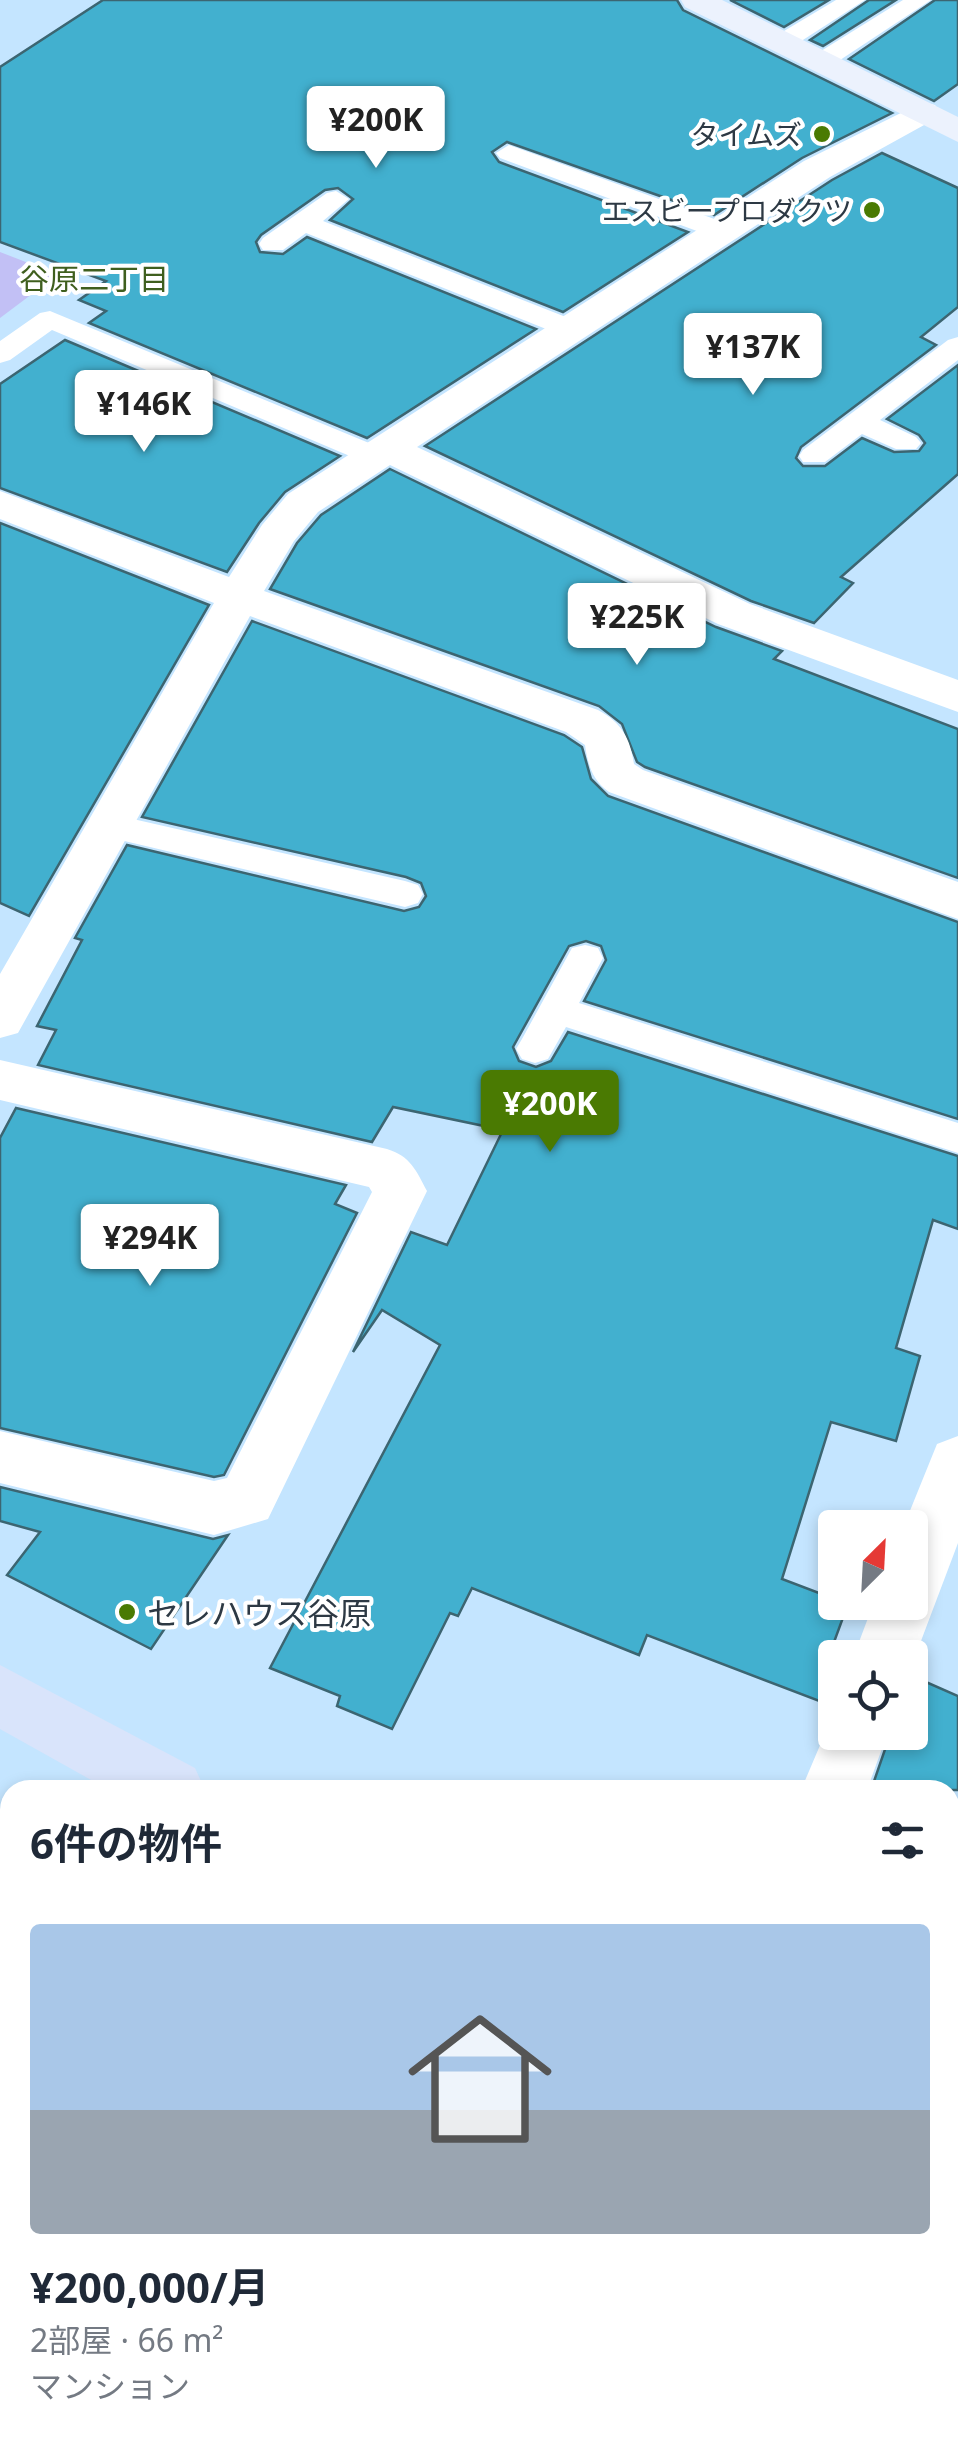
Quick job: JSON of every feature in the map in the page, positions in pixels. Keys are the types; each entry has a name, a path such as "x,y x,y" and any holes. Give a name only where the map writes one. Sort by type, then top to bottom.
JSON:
{"main road":[{"path":"0,1695 154,1780"}],"street":[{"path":"697,0 944,117"},
{"path":"0,1019 240,597 277,534 303,503 817,169 944,117"},
{"path":"381,452 734,614 958,697"},
{"path":"0,504 240,597 582,721 606,734 611,746 610,767 614,775 626,781 958,901"},
{"path":"0,1080 387,1170 400,1190 248,1500 214,1508 0,1457"},
{"path":"928,1542 958,1462"},
{"path":"838,1780 849,1750"}],"lane":[{"path":"783,42 853,0"},
{"path":"822,62 919,0"},
{"path":"509,153 722,231"},
{"path":"273,244 336,199"},
{"path":"303,222 571,329"},
{"path":"0,354 50,319 381,452"},
{"path":"814,456 958,346"},
{"path":"858,422 906,444"},
{"path":"112,826 406,894"},
{"path":"535,1049 586,958"},
{"path":"557,1010 958,1138"}],"shaded area":[{"path":"0,252 49,271 52,279 0,318"}],"building":[{"path":"103,0 677,0 683,10 892,113 802,158 714,215 507,142 492,152 499,162 688,232 563,312 330,220 353,199 338,188 325,190 261,235 256,242 260,252 283,254 307,237 536,329 367,438 89,323 106,311 79,300 106,281 0,242 0,67"},
{"path":"730,0 829,0 784,27"},
{"path":"869,0 896,0 823,46 810,40"},
{"path":"935,0 958,0 958,84 934,101 849,59"},
{"path":"882,153 958,188 958,307 921,337 936,345 801,447 796,458 803,466 825,466 862,438 894,452 919,451 925,443 919,435 887,419 958,365 958,474 841,577 853,583 814,623 751,601 425,446 832,180"},
{"path":"65,340 340,456 285,492 227,572 0,488 0,384"},
{"path":"390,469 716,627 782,651 774,659 958,729 958,878 645,767 637,762 622,724 599,706 270,589 297,543 321,515"},
{"path":"0,523 209,605 29,916 0,903"},
{"path":"252,621 564,735 582,747 591,779 608,796 958,922 958,1119 584,1001 606,960 601,946 586,941 569,946 513,1047 519,1061 536,1067 551,1061 568,1032 958,1156 958,1229 933,1220 896,1348 920,1356 896,1441 831,1422 782,1579 818,1593 818,1620 842,1620 835,1640 818,1640 818,1700 647,1635 639,1655 472,1588 458,1616 450,1613 392,1729 337,1706 340,1696 270,1668 440,1345 382,1310 353,1352 411,1232 447,1245 503,1130 393,1107 372,1142 38,1065 56,1030 37,1026 82,940 75,938 127,845 404,911 419,907 426,896 421,883 406,877 142,817"},
{"path":"16,1108 346,1185 335,1204 357,1213 224,1475 214,1477 0,1428 0,1138"},
{"name":"セレハウス谷原","path":"0,1487 213,1539 228,1535 151,1649 7,1575 40,1532 0,1521"},
{"path":"928,1683 958,1696 958,1780 874,1780 885,1750 928,1750"}],"place":[{"name":"タイムズ","path":"822,134"},
{"name":"エスビープロダクツ","path":"872,210"},
{"name":"セレハウス谷原","path":"127,1612"}],"district":[{"name":"谷原二丁目","path":"94,278"}]}
